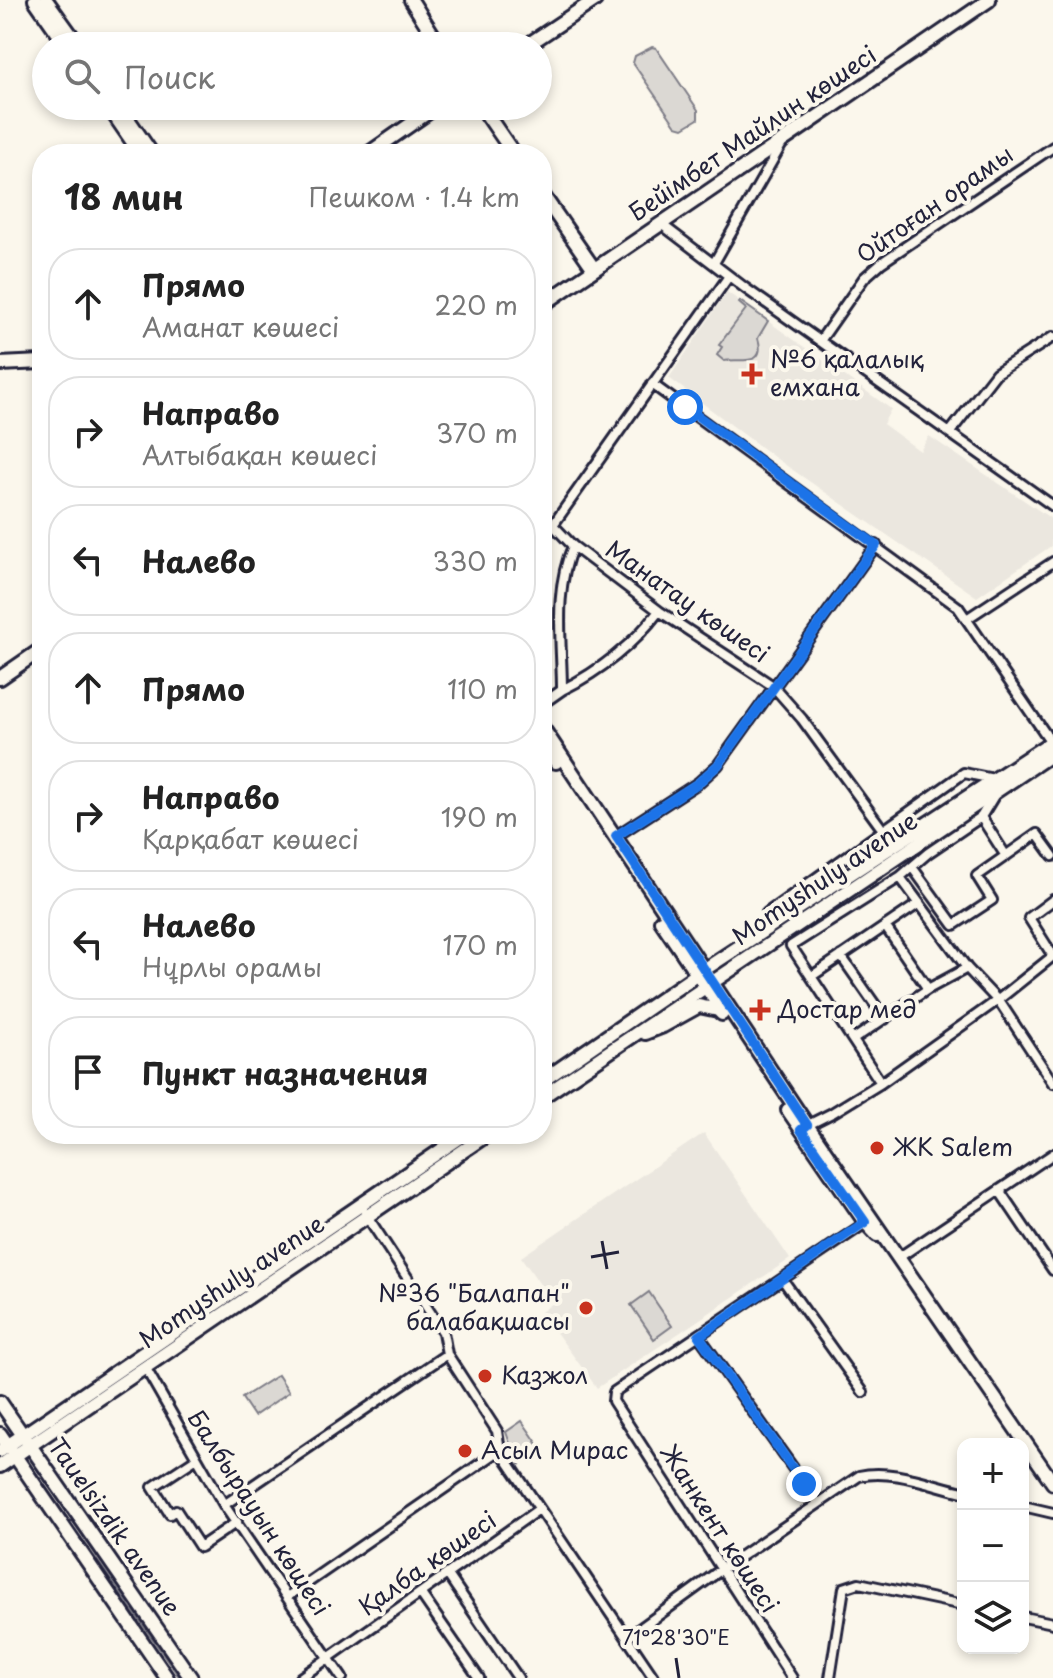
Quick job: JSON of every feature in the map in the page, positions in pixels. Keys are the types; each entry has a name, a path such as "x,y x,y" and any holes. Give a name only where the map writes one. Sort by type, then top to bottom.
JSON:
{"main road":[{"path":"35,0 57,32"},
{"path":"46,0 68,31"},
{"path":"57,0 68,31"},
{"path":"411,0 431,32"},
{"path":"547,32 595,0"},
{"name":"Бейімбет Майлин көшесі","path":"552,298 989,0"},
{"path":"118,120 134,144"},
{"path":"129,120 145,144"},
{"path":"382,144 417,120"},
{"path":"491,120 507,144"},
{"path":"552,208 594,269"},
{"path":"0,364 32,362"},
{"path":"0,678 32,656"},
{"path":"552,742 616,836 731,1022 1053,1483"},
{"name":"Momyshuly avenue","path":"552,1090 829,903 1052,745"},
{"path":"552,757 700,972"},
{"name":"Momyshuly avenue","path":"552,1074 766,928 996,784"},
{"path":"707,984 804,1127"},
{"path":"627,1039 663,1026 699,1006 718,1010 731,1022"},
{"name":"Momyshuly avenue","path":"0,1466 6,1446 26,1440 145,1367 364,1212 452,1144"},
{"name":"Momyshuly avenue","path":"26,1440 364,1212 472,1144"},
{"name":"Tauelsizdik avenue","path":"0,1402 191,1678"},
{"name":"Tauelsizdik avenue","path":"6,1446 167,1678"}],"street":[{"path":"714,263 785,139"},
{"name":"Ойтоған орамы","path":"820,341 864,278 881,263 1053,147"},
{"path":"661,224 729,276 1053,506"},
{"path":"553,525 729,276"},
{"path":"951,431 996,373 1053,337"},
{"path":"652,384 946,596 968,618 1052,745"},
{"name":"Манатау көшесі","path":"553,525 573,546 659,611 773,686 802,719 883,830"},
{"path":"616,836 698,783 718,765 876,545"},
{"path":"562,690 559,650 563,578 573,546"},
{"path":"968,618 1053,562"},
{"path":"552,697 624,650 639,637 659,611"},
{"path":"766,928 767,913 964,773 996,784 981,817 900,877 791,946 881,1083"},
{"path":"981,817 1006,856"},
{"path":"912,867 954,925 992,900 977,876 1037,834 1053,856"},
{"path":"900,877 967,968 998,1000 1053,1083"},
{"path":"804,1127 881,1083 998,1000 1053,956 1029,918 1053,900"},
{"path":"829,903 838,916"},
{"path":"812,976 918,904"},
{"path":"885,926 928,989"},
{"path":"841,956 885,1019"},
{"path":"854,1039 928,989 967,968"},
{"path":"898,1258 1053,1154"},
{"path":"999,1190 1053,1270"},
{"path":"364,1212 443,1332 447,1354 497,1431 500,1450 654,1678"},
{"path":"818,1503 699,1336 869,1220"},
{"path":"783,1280 863,1392"},
{"name":"Жанкент көшесі","path":"699,1336 614,1392 613,1401 792,1678"},
{"path":"224,1505 447,1354"},
{"name":"Балбырауын көшесі","path":"145,1367 224,1505 342,1678"},
{"path":"287,1597 500,1450"},
{"path":"197,1458 153,1487 170,1514 176,1510 200,1547 237,1522"},
{"path":"627,1638 859,1476 890,1475 957,1491"},
{"path":"1029,1507 1053,1513"},
{"name":"Қалба көшесі","path":"300,1678 539,1509"},
{"path":"448,1575 518,1678"},
{"path":"830,1678 844,1588 852,1584 957,1604"},
{"path":"421,1594 479,1678"},
{"path":"1029,1618 1053,1623"}],"shaded area":[{"path":"656,48 698,110 698,119 683,128 676,126 633,63 635,56"},
{"path":"727,292 891,409 883,424 920,451 929,436 1053,520 1051,546 977,597 774,457 669,378"},
{"path":"740,301 768,321 758,338 759,354 755,358 724,361 717,355 722,347 719,345 746,309"},
{"path":"704,1133 790,1259 597,1388 541,1312 553,1303 521,1257"},
{"path":"649,1292 672,1326 654,1339 631,1305"},
{"path":"278,1375 289,1392 254,1416 242,1398"},
{"path":"522,1421 540,1447 526,1456 518,1467 506,1432"},
{"path":"33,1469 180,1678 173,1678 29,1473"}],"place":[{"name":"№6 қалалық емхана","path":"752,374"},
{"name":"Достар мед","path":"760,1010"},
{"name":"ЖК Salem","path":"877,1148"},
{"name":"№36 \"Балапан\" балабақшасы","path":"586,1308"},
{"name":"Казжол","path":"485,1376"},
{"name":"Асыл Мирас","path":"465,1451"}],"route":[{"path":"685,407 876,545 718,765 698,783 616,836 807,1125 801,1130 865,1222 699,1336 804,1484"}]}
